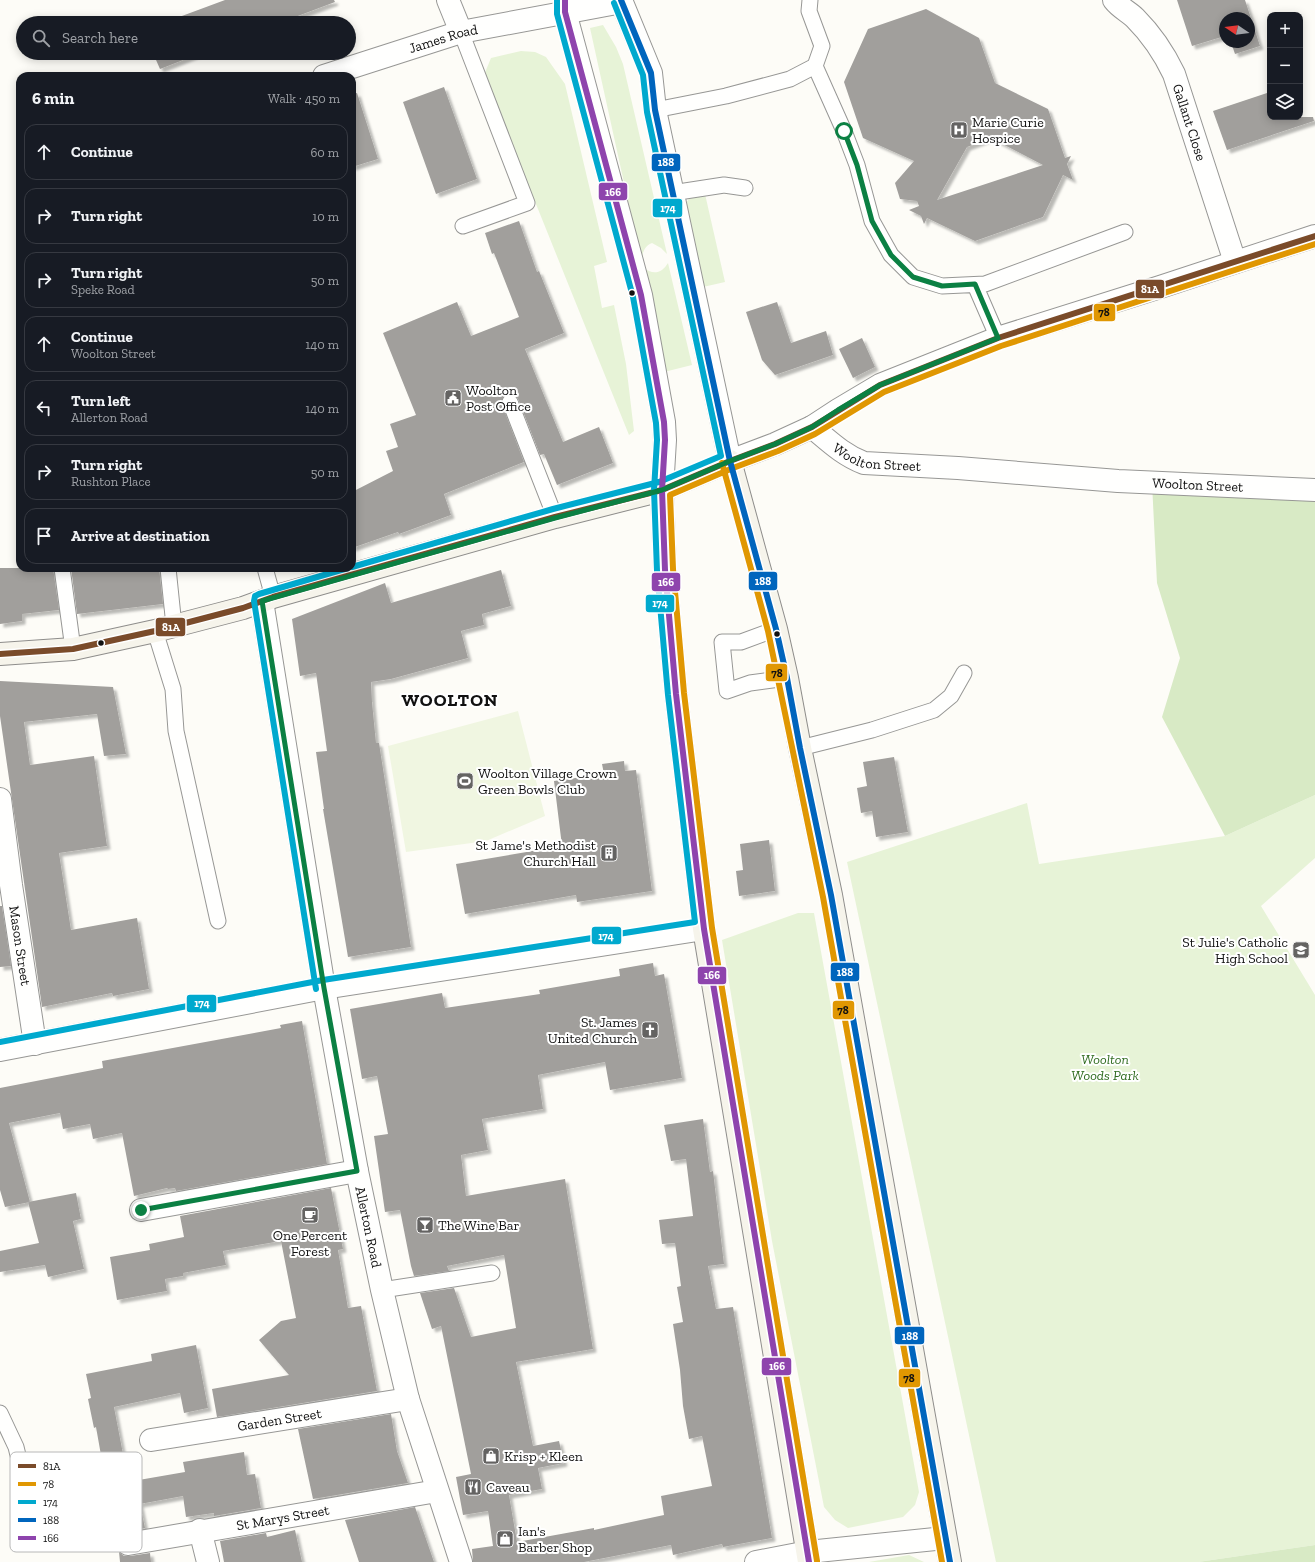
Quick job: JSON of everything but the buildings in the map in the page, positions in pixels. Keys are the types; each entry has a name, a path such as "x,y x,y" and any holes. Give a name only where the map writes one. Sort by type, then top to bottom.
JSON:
{"main road":[{"path":"0,654 73,649 243,608 267,599 555,518 662,490 730,461 776,629 831,894 950,1562"},
{"path":"662,490 665,570 676,694 704,929 808,1557"}],"street":[{"path":"448,0 461,32"},
{"name":"Gallant Close","path":"1114,0 1134,17 1151,35 1174,74 1234,262"},
{"path":"622,1 651,73 655,110 730,461 775,444 812,427 880,385 998,338 1160,288 1315,236"},
{"name":"James Road","path":"336,72 461,32 565,6 622,1"},
{"path":"565,6 641,295 664,422 665,440 662,490"},
{"name":"Woolton Street","path":"812,427 850,458 864,462 1118,481 1315,490"},
{"name":"Allerton Road","path":"267,599 324,988 357,1171 382,1290 408,1399 461,1562"},
{"name":"Mason Street","path":"0,799 5,886 34,1044"},
{"path":"0,1050 324,988 704,929"},
{"path":"141,1210 357,1171"},
{"name":"Garden Street","path":"151,1440 408,1399"},
{"name":"St Marys Street","path":"142,1541 200,1530 437,1491"},
{"path":"200,1530 208,1562"},
{"path":"756,1562 808,1557 945,1538"}],"lane":[{"path":"655,110 726,96 790,79 815,66 822,46 809,11 810,0"},
{"path":"461,32 527,203 463,226"},
{"path":"815,66 844,131 857,165 872,221 891,255 913,277 942,286 986,284 1125,232"},
{"path":"672,193 724,185 745,188"},
{"path":"975,284 998,338"},
{"path":"510,402 555,518"},
{"path":"63,572 73,649"},
{"path":"168,572 164,628 173,689 176,731 218,921"},
{"path":"265,572 267,599"},
{"path":"776,629 741,642 722,642 727,691 750,683 787,678"},
{"path":"800,748 872,730 934,710 951,696 964,673"},
{"path":"382,1290 492,1273"},
{"path":"0,1412 17,1452"}],"green space":[{"path":"603,25 616,47 623,64 667,254 661,248 652,243 649,244 643,252 641,260 590,28"},
{"path":"521,51 535,52 546,57 565,84 607,262 594,266 602,308 614,305 626,364 634,431 629,435 484,75 491,58"},
{"path":"705,194 725,282 703,287 686,203 691,196"},
{"path":"668,263 692,365 664,372 643,267 650,272 657,272 663,269"},
{"path":"1152,483 1315,496 1315,795 1225,836 1162,717 1180,658 1157,583"},
{"name":"Woolton Village Crown Green Bowls Club","path":"518,711 545,816 486,841 406,852 388,746"},
{"name":"Woolton Woods Park","path":"1315,795 1315,858 1261,906 1315,995 1315,1545 1198,1562 996,1562 847,862 1027,803 1039,864 1225,836"},
{"path":"798,913 814,913 919,1492 915,1505 903,1517 848,1528 835,1520 824,1507 772,1241 722,940"},
{"path":"1315,1545 1315,1562 1198,1562"},
{"path":"909,1555 924,1562 869,1562"}],"transit line":[{"name":"174","path":"0,1042 323,980 695,922 668,695 657,571 654,490 657,440 656,423 633,297 557,14 557,0"},
{"name":"166","path":"565,0 565,12 641,295 664,422 665,440 662,490 665,570 676,694 704,929 809,1562"},
{"name":"188","path":"621,0 651,73 655,110 730,461 776,629 787,678 831,895 950,1562"},
{"name":"174","path":"356,566 553,509 659,482 721,456 647,112 643,75 614,3"},
{"name":"81A","path":"0,654 73,649 155,631 243,608 273,597 555,517 662,490 730,461 775,444 812,427 880,385 998,338 1315,236"},
{"name":"78","path":"817,1561 712,928 684,693 673,569 670,495 733,468 778,451 815,434 884,392 1001,346 1315,244"},
{"name":"78","path":"722,463 768,631 823,897 942,1562"},
{"name":"174","path":"316,989 254,601 255,596 259,594 334,572"}],"place":[{"name":"Marie Curie Hospice","path":"959,130"},
{"name":"Woolton Post Office","path":"453,398"},
{"name":"Woolton Village Crown Green Bowls Club","path":"465,781"},
{"name":"St Jame's Methodist Church Hall","path":"609,853"},
{"name":"St Julie's Catholic High School","path":"1301,950"},
{"name":"St. James United Church","path":"650,1030"},
{"name":"One Percent Forest","path":"310,1215"},
{"name":"The Wine Bar","path":"425,1225"},
{"name":"Krisp + Kleen","path":"491,1456"},
{"name":"Caveau","path":"473,1487"},
{"name":"Ian's Barber Shop","path":"505,1539"}],"district":[{"name":"WOOLTON","path":"450,700"}],"route":[{"path":"141,1210 357,1171 324,988 262,601 555,518 662,490 730,461 775,444 812,427 880,385 998,338 975,284 942,286 913,277 891,255 872,221 857,165 844,131"}]}
